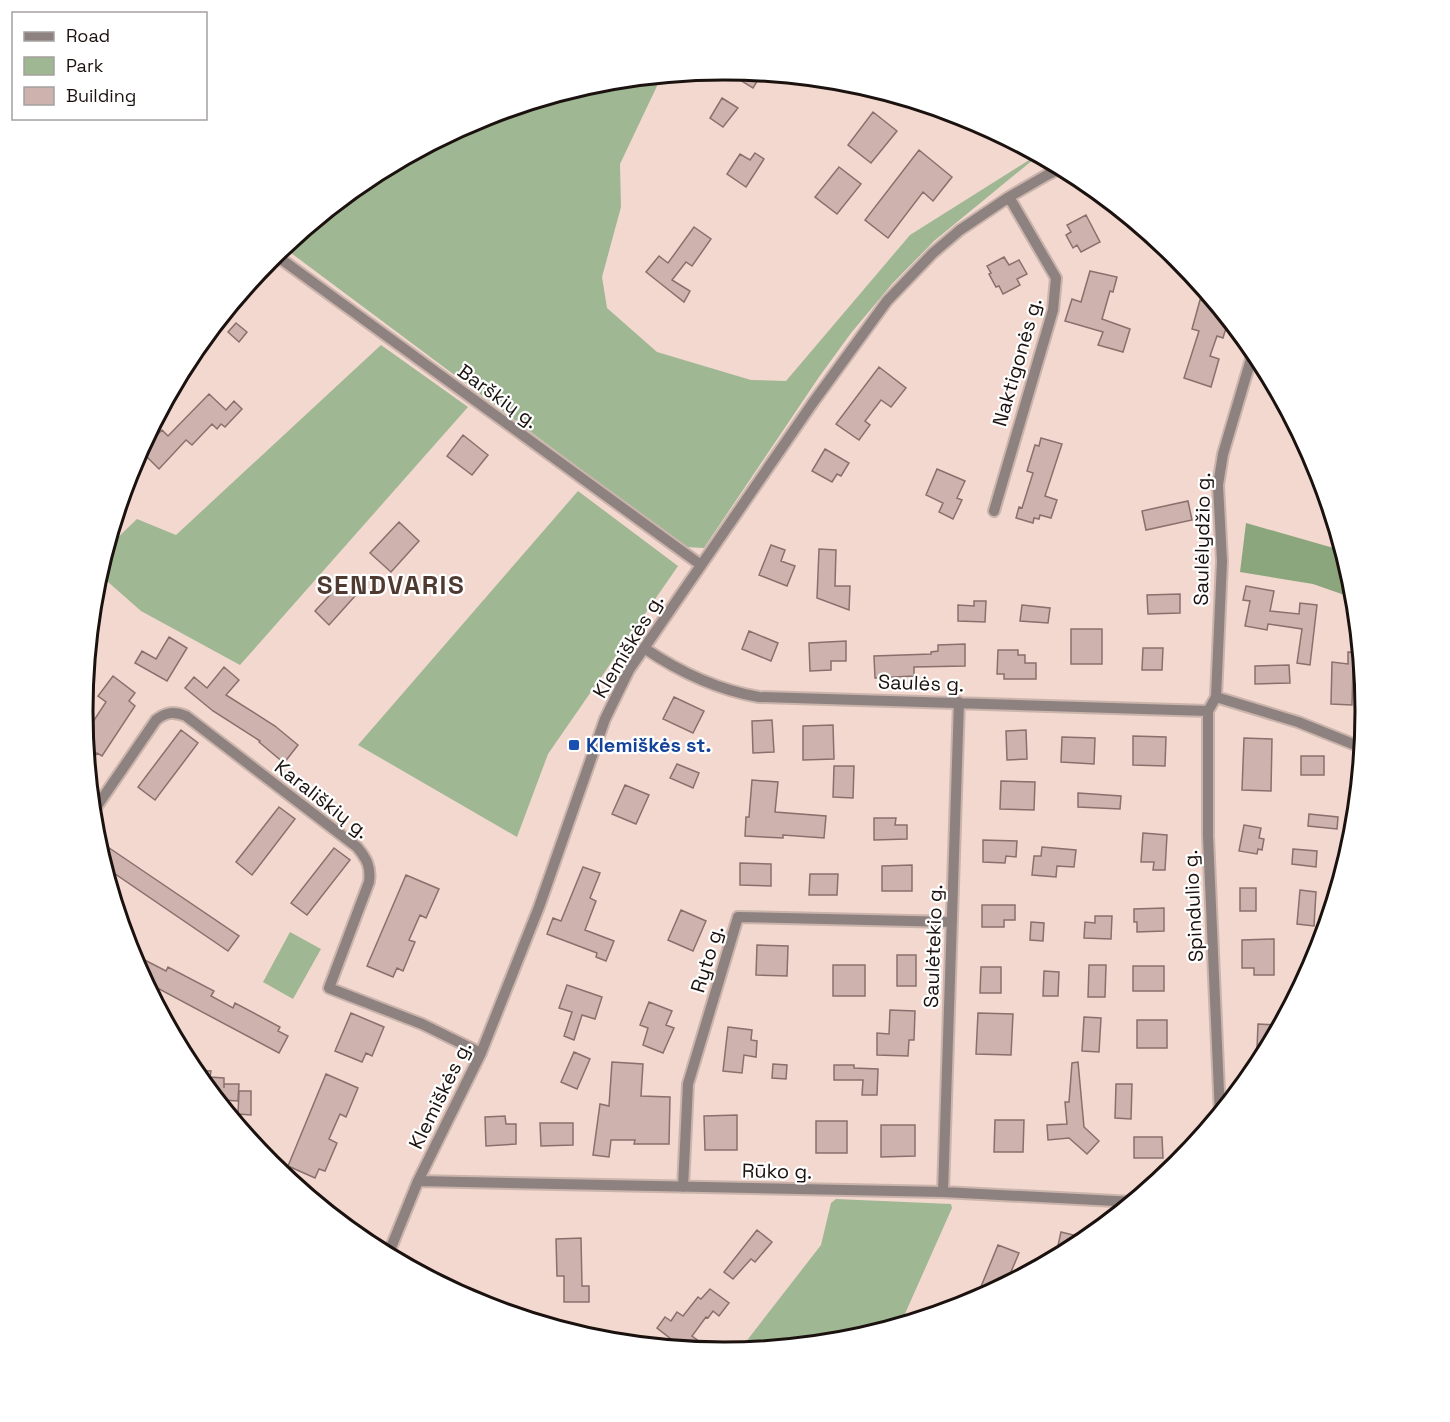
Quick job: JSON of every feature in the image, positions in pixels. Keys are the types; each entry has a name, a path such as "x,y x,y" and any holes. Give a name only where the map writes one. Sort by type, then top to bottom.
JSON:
{"street":[{"name":"Klemiškės g.","path":"391,1247 418,1181 481,1053 535,918 605,719 618,689 812,404 886,301 933,252 960,230 1053,172"},
{"name":"Naktigonės g.","path":"994,511 1053,310 1056,278 1010,197"},
{"name":"Barškių g.","path":"282,260 701,565"},
{"name":"Saulėlydžio g.","path":"1216,697 1222,561 1218,485 1223,454 1251,361"},
{"name":"Saulės g.","path":"644,648 663,660 719,687 759,696 1208,711"},
{"name":"Spindulio g.","path":"1216,697 1208,711 1208,847 1219,1103"},
{"path":"1216,697 1298,722 1355,745"},
{"name":"Saulėtekio g.","path":"944,1192 959,702"},
{"name":"Karališkių g.","path":"100,801 156,720 169,712 177,712 186,716 357,848 368,863 371,872 369,882 329,988 422,1024 481,1053"},
{"name":"Ryto g.","path":"683,1187 688,1084 738,917 952,922"},
{"name":"Rūko g.","path":"418,1181 944,1192 1122,1201"}],"green space":[{"path":"656,84 657,86 620,164 621,207 602,277 607,308 657,352 751,380 786,381 910,235 1033,160 934,241 892,284 851,333 819,377 704,548 685,547 291,253 341,210 374,186 446,145 522,113 562,101"},
{"path":"381,345 468,407 240,665 141,611 107,581 118,537 137,519 176,535"},
{"path":"578,491 678,566 548,754 517,837 358,745"},
{"path":"1246,523 1335,548 1345,595 1313,584 1240,572"},
{"path":"290,932 321,949 293,999 263,982"},
{"path":"836,1199 951,1204 952,1208 904,1316 807,1337 746,1341 821,1245 831,1203"}],"building":[{"path":"741,80 757,81 753,88"},
{"path":"722,98 738,108 723,127 710,118"},
{"path":"873,112 897,131 871,163 848,145"},
{"path":"919,150 952,177 933,201 923,192 888,238 865,220"},
{"path":"755,153 764,159 746,187 727,174 740,154 750,160"},
{"path":"839,167 861,184 837,214 815,197"},
{"path":"1086,215 1100,242 1081,252 1077,245 1073,248 1066,235 1071,232 1067,225"},
{"path":"694,227 711,239 692,266 686,262 672,280 690,291 684,302 646,272 659,256 668,263"},
{"path":"1004,257 1009,265 1019,260 1027,274 1017,279 1020,285 1003,294 999,286 996,287 987,266"},
{"path":"1090,271 1117,277 1113,292 1110,291 1102,319 1130,329 1123,352 1098,345 1103,332 1065,321 1072,299 1081,302"},
{"path":"1200,300 1205,302 1226,327 1223,338 1217,336 1210,356 1219,359 1211,387 1184,378 1199,331 1192,329"},
{"path":"236,323 247,332 239,342 228,332"},
{"path":"879,367 906,388 891,407 881,400 865,421 870,425 859,440 836,424"},
{"path":"209,394 226,410 234,401 242,409 225,427 221,424 217,429 212,424 192,445 186,440 159,469 147,457 158,434 162,430 168,436"},
{"path":"463,435 488,455 472,475 447,456"},
{"path":"1041,438 1062,444 1045,496 1057,500 1051,518 1040,515 1039,519 1034,518 1033,523 1016,518 1019,507 1022,508 1033,473 1027,471 1035,445 1039,446"},
{"path":"825,449 849,463 841,476 837,474 832,482 812,471"},
{"path":"937,469 965,481 957,498 962,500 953,519 939,512 943,503 926,495"},
{"path":"1188,501 1192,520 1146,530 1142,511"},
{"path":"399,522 419,541 391,572 370,553"},
{"path":"771,545 785,550 781,561 795,566 787,586 759,575"},
{"path":"819,549 836,550 835,586 850,586 849,610 817,598"},
{"path":"341,583 355,596 329,625 315,611"},
{"path":"1246,586 1274,591 1270,611 1299,614 1300,603 1317,605 1310,665 1297,663 1302,629 1268,624 1267,630 1245,626 1250,601 1243,600"},
{"path":"1180,594 1180,613 1148,614 1147,595"},
{"path":"974,601 986,601 985,622 958,621 958,605 974,606"},
{"path":"1022,605 1050,608 1048,623 1020,621"},
{"path":"1071,629 1102,629 1102,664 1071,664"},
{"path":"749,631 778,643 771,661 742,649"},
{"path":"169,637 187,648 167,681 135,663 142,651 156,659"},
{"path":"846,641 846,661 831,661 831,670 810,671 809,643"},
{"path":"965,644 965,666 914,667 914,676 875,678 874,656 931,654 931,652 938,651 938,645"},
{"path":"1143,648 1163,648 1162,670 1142,670"},
{"path":"998,650 1018,650 1018,655 1025,655 1025,663 1036,663 1036,679 1004,679 1004,674 997,674"},
{"path":"1348,652 1353,652 1355,668 1353,668 1352,705 1331,704 1332,662 1348,664"},
{"path":"1289,665 1290,683 1255,684 1255,666"},
{"path":"224,667 239,680 226,695 275,726 298,745 284,763 260,741 213,711 185,688 194,677 207,688"},
{"path":"113,676 135,693 129,701 135,706 102,756 97,753 95,755 93,721 106,702 98,696"},
{"path":"674,697 704,711 693,733 663,719"},
{"path":"772,720 774,752 753,753 752,721"},
{"path":"833,725 834,759 803,760 803,726"},
{"path":"181,730 198,743 155,800 138,787"},
{"path":"1026,730 1027,759 1007,760 1006,731"},
{"path":"1133,736 1166,737 1165,766 1133,765"},
{"path":"1062,737 1095,738 1094,764 1061,762"},
{"path":"1244,738 1272,739 1271,791 1242,790"},
{"path":"1301,756 1324,756 1324,775 1301,775"},
{"path":"677,764 699,773 693,788 670,778"},
{"path":"834,766 854,766 853,798 833,797"},
{"path":"752,780 778,782 775,812 826,816 824,838 783,835 783,838 745,836"},
{"path":"1001,781 1035,782 1034,810 1000,809"},
{"path":"625,785 649,795 636,824 612,814"},
{"path":"1078,793 1121,796 1120,809 1078,807"},
{"path":"279,807 295,819 252,875 236,862"},
{"path":"1309,814 1338,817 1337,829 1308,826"},
{"path":"874,818 896,818 895,825 907,825 907,839 874,840"},
{"path":"1244,825 1261,828 1259,838 1264,839 1262,850 1258,849 1257,854 1239,851"},
{"path":"1143,833 1167,835 1165,870 1153,870 1154,862 1141,862"},
{"path":"983,840 1017,841 1016,857 1006,856 1005,863 983,862"},
{"path":"1042,847 1076,850 1074,867 1057,866 1056,877 1032,875 1034,856 1041,856"},
{"path":"109,848 239,936 228,951 115,874"},
{"path":"334,848 350,860 307,915 291,903"},
{"path":"1293,849 1317,851 1316,867 1292,864"},
{"path":"740,863 771,864 771,886 740,885"},
{"path":"912,865 912,891 882,891 882,866"},
{"path":"583,867 600,873 590,898 596,901 585,930 614,941 606,961 596,957 597,953 547,934 553,918 561,921"},
{"path":"810,874 838,874 837,895 809,895"},
{"path":"406,875 439,889 426,918 420,915 409,940 415,942 403,971 397,968 393,977 367,966"},
{"path":"1240,888 1256,888 1256,911 1240,911"},
{"path":"1300,890 1316,892 1314,926 1297,924"},
{"path":"982,905 1015,905 1015,920 1004,920 1004,927 982,927"},
{"path":"1164,908 1164,931 1137,932 1134,909"},
{"path":"681,910 706,921 693,951 668,940"},
{"path":"1095,916 1112,916 1111,939 1084,938 1085,922 1095,923"},
{"path":"1031,922 1044,923 1043,941 1030,940"},
{"path":"1274,939 1274,975 1254,975 1254,968 1242,968 1242,940"},
{"path":"757,945 788,946 787,976 756,975"},
{"path":"897,955 916,955 916,986 897,986"},
{"path":"145,960 166,971 168,967 214,991 211,996 233,1008 235,1003 280,1027 278,1031 288,1036 279,1053 158,989"},
{"path":"833,965 865,965 865,996 833,996"},
{"path":"1089,965 1106,965 1105,997 1088,997"},
{"path":"1133,966 1164,966 1164,991 1133,991"},
{"path":"981,967 1001,967 1001,993 980,993"},
{"path":"1044,971 1059,972 1058,996 1043,996"},
{"path":"567,985 602,997 595,1019 582,1015 574,1040 564,1036 572,1012 559,1008"},
{"path":"649,1002 672,1011 666,1025 674,1028 663,1053 643,1045 648,1028 640,1025"},
{"path":"890,1010 915,1011 914,1040 909,1040 908,1056 877,1055 877,1033 889,1034"},
{"path":"351,1013 384,1027 372,1056 366,1053 362,1062 335,1051"},
{"path":"978,1013 1013,1014 1011,1055 976,1054"},
{"path":"1084,1017 1101,1018 1099,1052 1082,1051"},
{"path":"1137,1020 1167,1020 1167,1048 1137,1048"},
{"path":"1258,1024 1273,1025 1258,1049"},
{"path":"728,1027 752,1030 751,1040 757,1041 756,1057 744,1055 742,1073 723,1071"},
{"path":"574,1052 590,1059 577,1089 561,1082"},
{"path":"612,1062 643,1064 641,1096 670,1097 669,1144 634,1144 635,1140 611,1140 609,1157 593,1155 600,1104 609,1106"},
{"path":"1078,1062 1084,1127 1099,1141 1087,1154 1069,1138 1048,1140 1047,1125 1067,1124 1065,1102 1069,1102 1072,1063"},
{"path":"773,1064 787,1065 786,1079 772,1078"},
{"path":"834,1065 854,1065 854,1068 878,1069 877,1095 862,1095 863,1080 834,1080"},
{"path":"326,1074 358,1088 346,1117 340,1114 329,1139 337,1143 325,1171 319,1169 315,1178 288,1166"},
{"path":"211,1077 224,1078 224,1084 239,1084 238,1101 228,1100"},
{"path":"1116,1084 1132,1084 1131,1119 1115,1118"},
{"path":"239,1091 251,1091 251,1115 238,1112"},
{"path":"737,1115 737,1150 705,1150 704,1116"},
{"path":"505,1116 506,1124 516,1124 516,1144 486,1146 485,1117"},
{"path":"995,1120 1024,1120 1023,1152 994,1152"},
{"path":"816,1121 847,1121 847,1153 816,1153"},
{"path":"540,1123 573,1123 573,1145 541,1146"},
{"path":"881,1125 915,1125 915,1156 881,1157"},
{"path":"1134,1137 1162,1137 1163,1158 1134,1158"},
{"path":"757,1230 772,1242 755,1262 751,1259 733,1279 724,1272"},
{"path":"1061,1232 1076,1236 1076,1236 1058,1248"},
{"path":"581,1238 582,1286 589,1286 589,1302 564,1302 564,1276 557,1276 556,1239"},
{"path":"998,1245 1019,1253 1010,1274 980,1288"},
{"path":"710,1289 729,1303 719,1316 713,1311 708,1318 706,1317 692,1336 699,1341 672,1340 657,1328 665,1317 671,1321 677,1312 683,1316 698,1297 701,1299"}],"place":[{"name":"Klemiškės st.","path":"574,745"}],"district":[{"name":"SENDVARIS","path":"391,585"}]}
